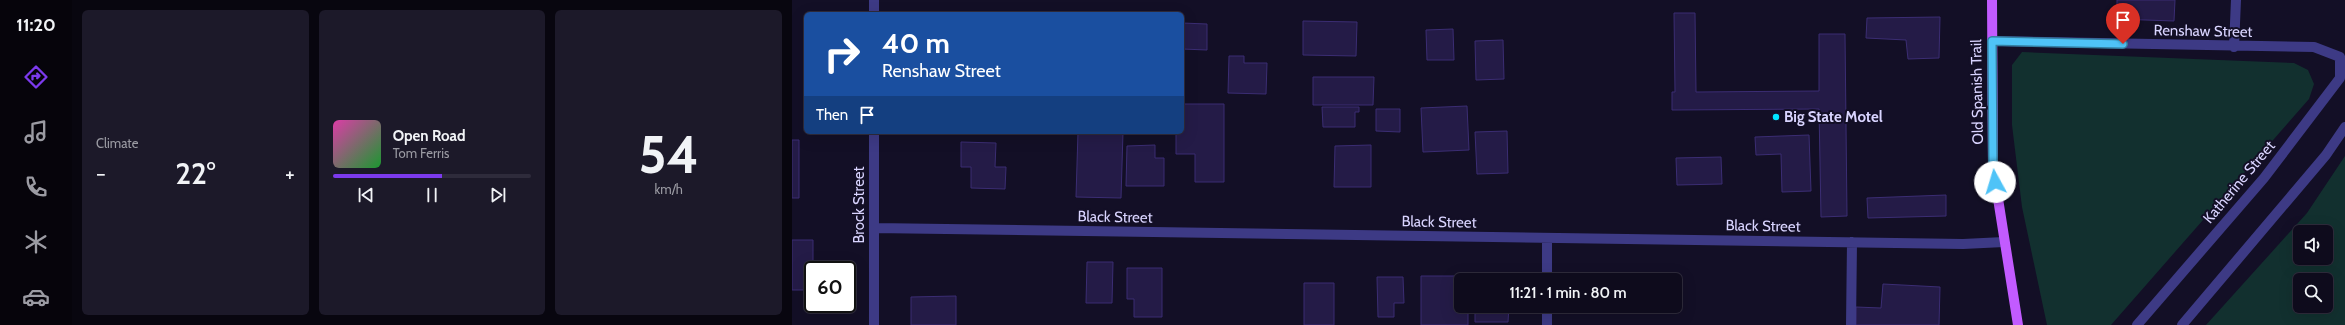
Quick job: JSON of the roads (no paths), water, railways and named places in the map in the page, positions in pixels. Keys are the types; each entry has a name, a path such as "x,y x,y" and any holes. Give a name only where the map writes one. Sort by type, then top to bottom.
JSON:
{"main road":[{"name":"Old Spanish Trail","path":"1992,0 1993,167 2018,325"}],"street":[{"path":"874,0 874,12"},
{"path":"2234,47 2236,0"},
{"name":"Renshaw Street","path":"1992,41 2234,47 2314,47 2342,60"},
{"name":"Katherine Street","path":"2138,325 2264,178 2340,78 2342,60"},
{"path":"2182,325 2326,155 2345,126"},
{"name":"Brock Street","path":"874,134 874,325"},
{"name":"Black Street","path":"874,228 1978,244 2004,242"},
{"path":"1547,238 1547,273"},
{"path":"1851,325 1852,242"},
{"path":"1547,313 1547,325"}],"place":[{"name":"Big State Motel","path":"1776,117"}]}
